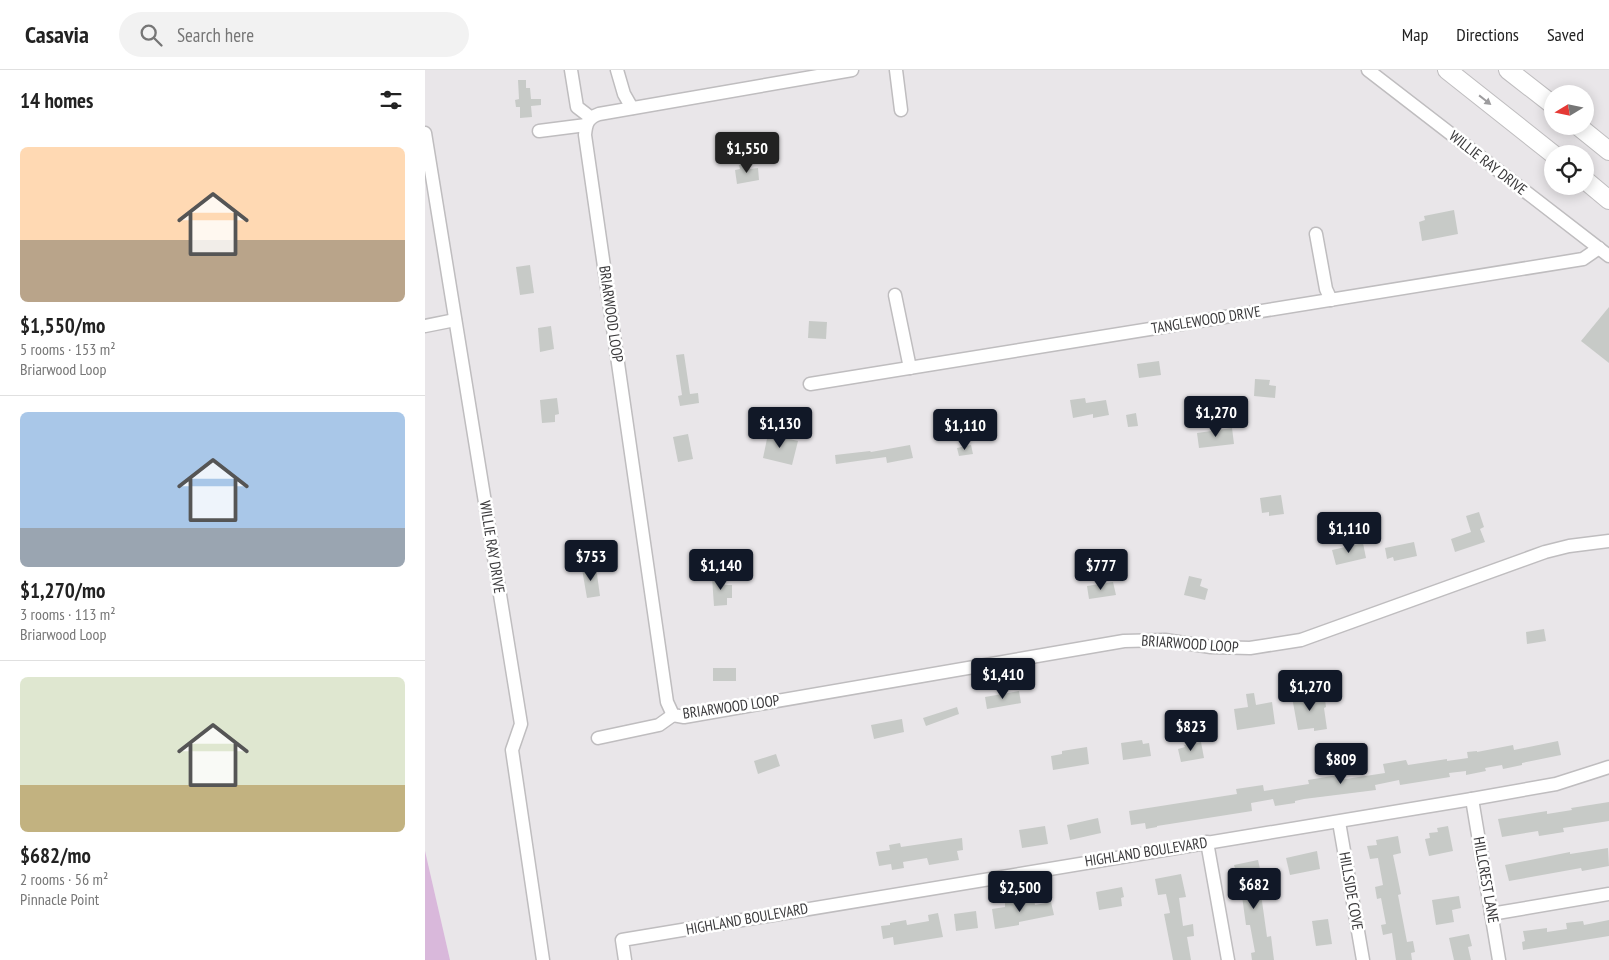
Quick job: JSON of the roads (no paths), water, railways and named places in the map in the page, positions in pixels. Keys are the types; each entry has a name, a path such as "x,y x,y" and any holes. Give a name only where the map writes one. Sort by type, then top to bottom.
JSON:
{"highway":[{"path":"1447,70 1544,147"},
{"path":"1509,70 1544,99"},
{"path":"1589,135 1609,151"},
{"path":"1594,188 1609,200"}],"street":[{"path":"571,70 577,107 588,121"},
{"path":"617,70 624,94 632,108"},
{"path":"539,131 588,121 599,114 852,70"},
{"path":"896,70 901,110"},
{"name":"WILLIE RAY DRIVE","path":"1368,70 1609,256"},
{"name":"BRIARWOOD LOOP","path":"588,121 586,144 667,702 673,715 685,717 1124,641 1165,640 1211,648 1250,648 1301,640 1545,552 1569,546 1609,542"},
{"name":"WILLIE RAY DRIVE","path":"425,133 521,724 513,750 543,960"},
{"path":"1316,234 1326,289 1331,300"},
{"name":"TANGLEWOOD DRIVE","path":"810,384 1583,259 1599,248"},
{"path":"895,294 910,368"},
{"path":"425,326 455,320"},
{"path":"598,738 659,725 673,715"},
{"name":"HIGHLAND BOULEVARD","path":"625,960 622,940 1472,799 1555,784 1609,767"},
{"name":"HILLCREST LANE","path":"1472,799 1499,960"},
{"name":"HILLSIDE COVE","path":"1339,822 1363,960"},
{"path":"1207,842 1228,960"},
{"path":"1491,914 1609,894"}]}
